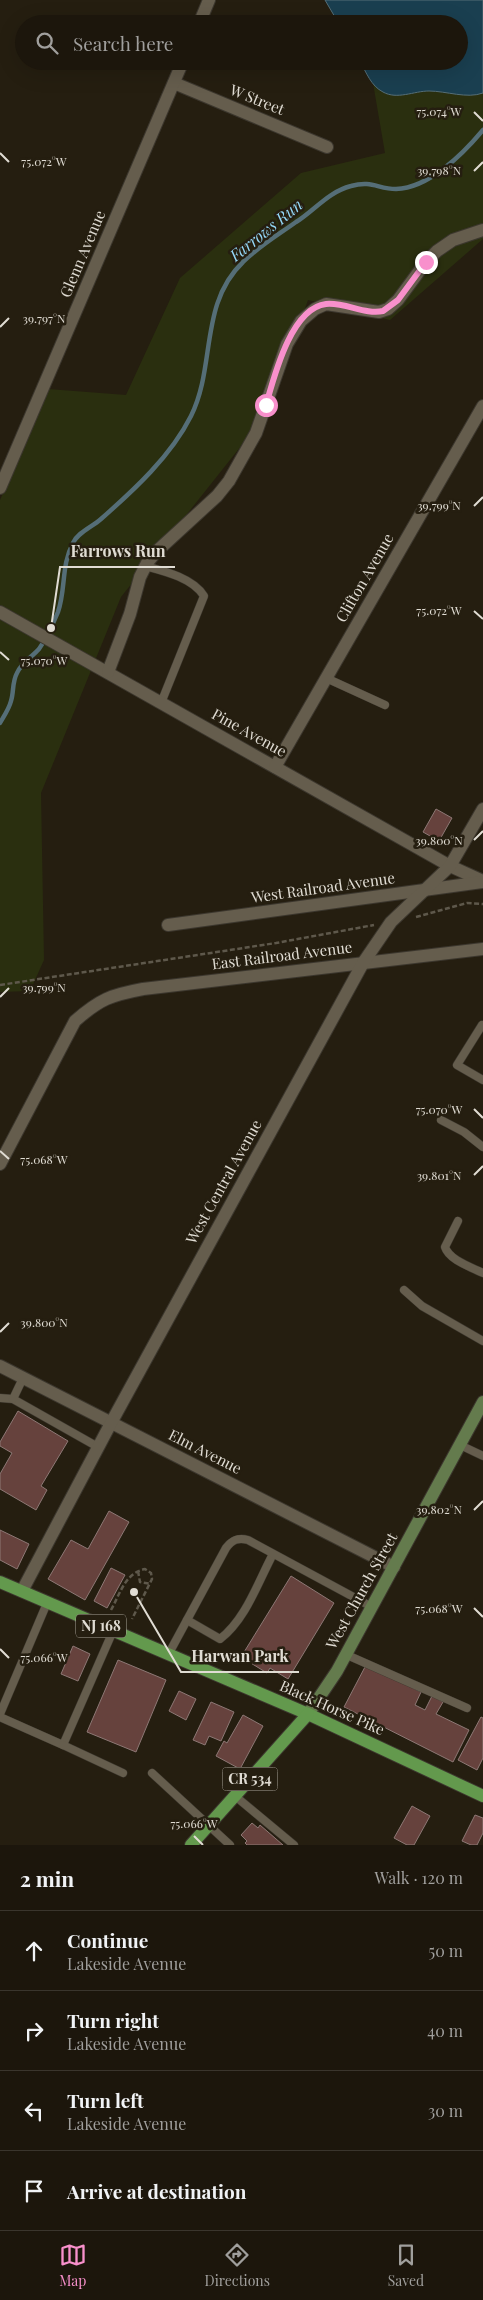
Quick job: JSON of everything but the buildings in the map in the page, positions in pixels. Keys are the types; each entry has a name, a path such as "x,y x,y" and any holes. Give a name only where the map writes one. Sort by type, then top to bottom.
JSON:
{"main road":[{"name":"West Church Street","path":"308,1714 346,1654 372,1608 483,1402"},
{"name":"Black Horse Pike","path":"0,1582 308,1714 483,1796"},
{"name":"CR 534","path":"192,1845 308,1714"}],"street":[{"path":"203,15 209,0"},
{"name":"Glenn Avenue","path":"0,488 179,70"},
{"name":"W Street","path":"174,83 327,146"},
{"path":"108,672 130,614 145,566 157,551 218,496 229,481 256,433 287,344 301,321 315,309 326,304 383,311 398,300 426,262 437,251 453,240 483,230"},
{"name":"Clifton Avenue","path":"275,767 483,406"},
{"name":"Pine Avenue","path":"0,612 450,866 483,882"},
{"name":"West Central Avenue","path":"22,1592 111,1423 363,963 391,922 450,866 483,809"},
{"name":"West Railroad Avenue","path":"168,925 483,882"},
{"name":"East Railroad Avenue","path":"0,1164 75,1021 89,1009 114,995 143,989 483,949"},
{"name":"Elm Avenue","path":"0,1366 394,1567"}],"lane":[{"path":"145,566 177,576 201,591 204,596 161,703"},
{"path":"326,678 385,705"},
{"path":"483,1026 457,1065 483,1080"},
{"path":"441,1120 464,1132 483,1147"},
{"path":"458,1222 445,1247 446,1251 451,1256 483,1273"},
{"path":"404,1290 422,1306 483,1341"},
{"path":"12,1399 23,1378"},
{"path":"0,1398 12,1399 98,1447"},
{"path":"460,1445 483,1456"},
{"path":"168,1655 231,1541 243,1538 372,1608"},
{"path":"187,1620 220,1638 231,1631 239,1621 273,1554"},
{"path":"46,1602 0,1715 123,1773"},
{"path":"63,1745 113,1632"},
{"path":"346,1654 467,1708"},
{"path":"152,1773 230,1845"},
{"path":"235,1796 294,1845"}],"path":[{"path":"0,985 276,943 434,913 467,903 483,904"},
{"path":"111,1610 129,1576 145,1569 151,1573 151,1584 132,1619"},
{"path":"138,1571 140,1582 151,1584"}],"green space":[{"path":"483,0 483,239 390,320 308,300 269,411 121,597 41,793 44,960 30,991 0,992 0,500 48,389 126,395 180,278 301,173 385,153 369,70 468,70 468,15"}],"water":[{"path":"325,0 483,0 483,93 463,95 423,91 406,95 388,94 372,82 365,70 468,70 468,15 334,15"}],"waterway":[{"name":"Farrows Run","path":"0,723 12,698 15,676 24,663 42,645 58,612 65,568 69,551 75,539 114,508 151,472 173,445 191,416 199,397 214,316 220,297 229,279 243,262 256,251 335,192 358,184 370,184 396,189 421,183 455,159 483,130"}],"place":[{"name":"Farrows Run","path":"51,628"},
{"name":"Harwan Park","path":"134,1592"}],"route":[{"path":"266,405 287,344 301,321 308,314 326,304 379,312 388,309 398,300 426,262"}]}
